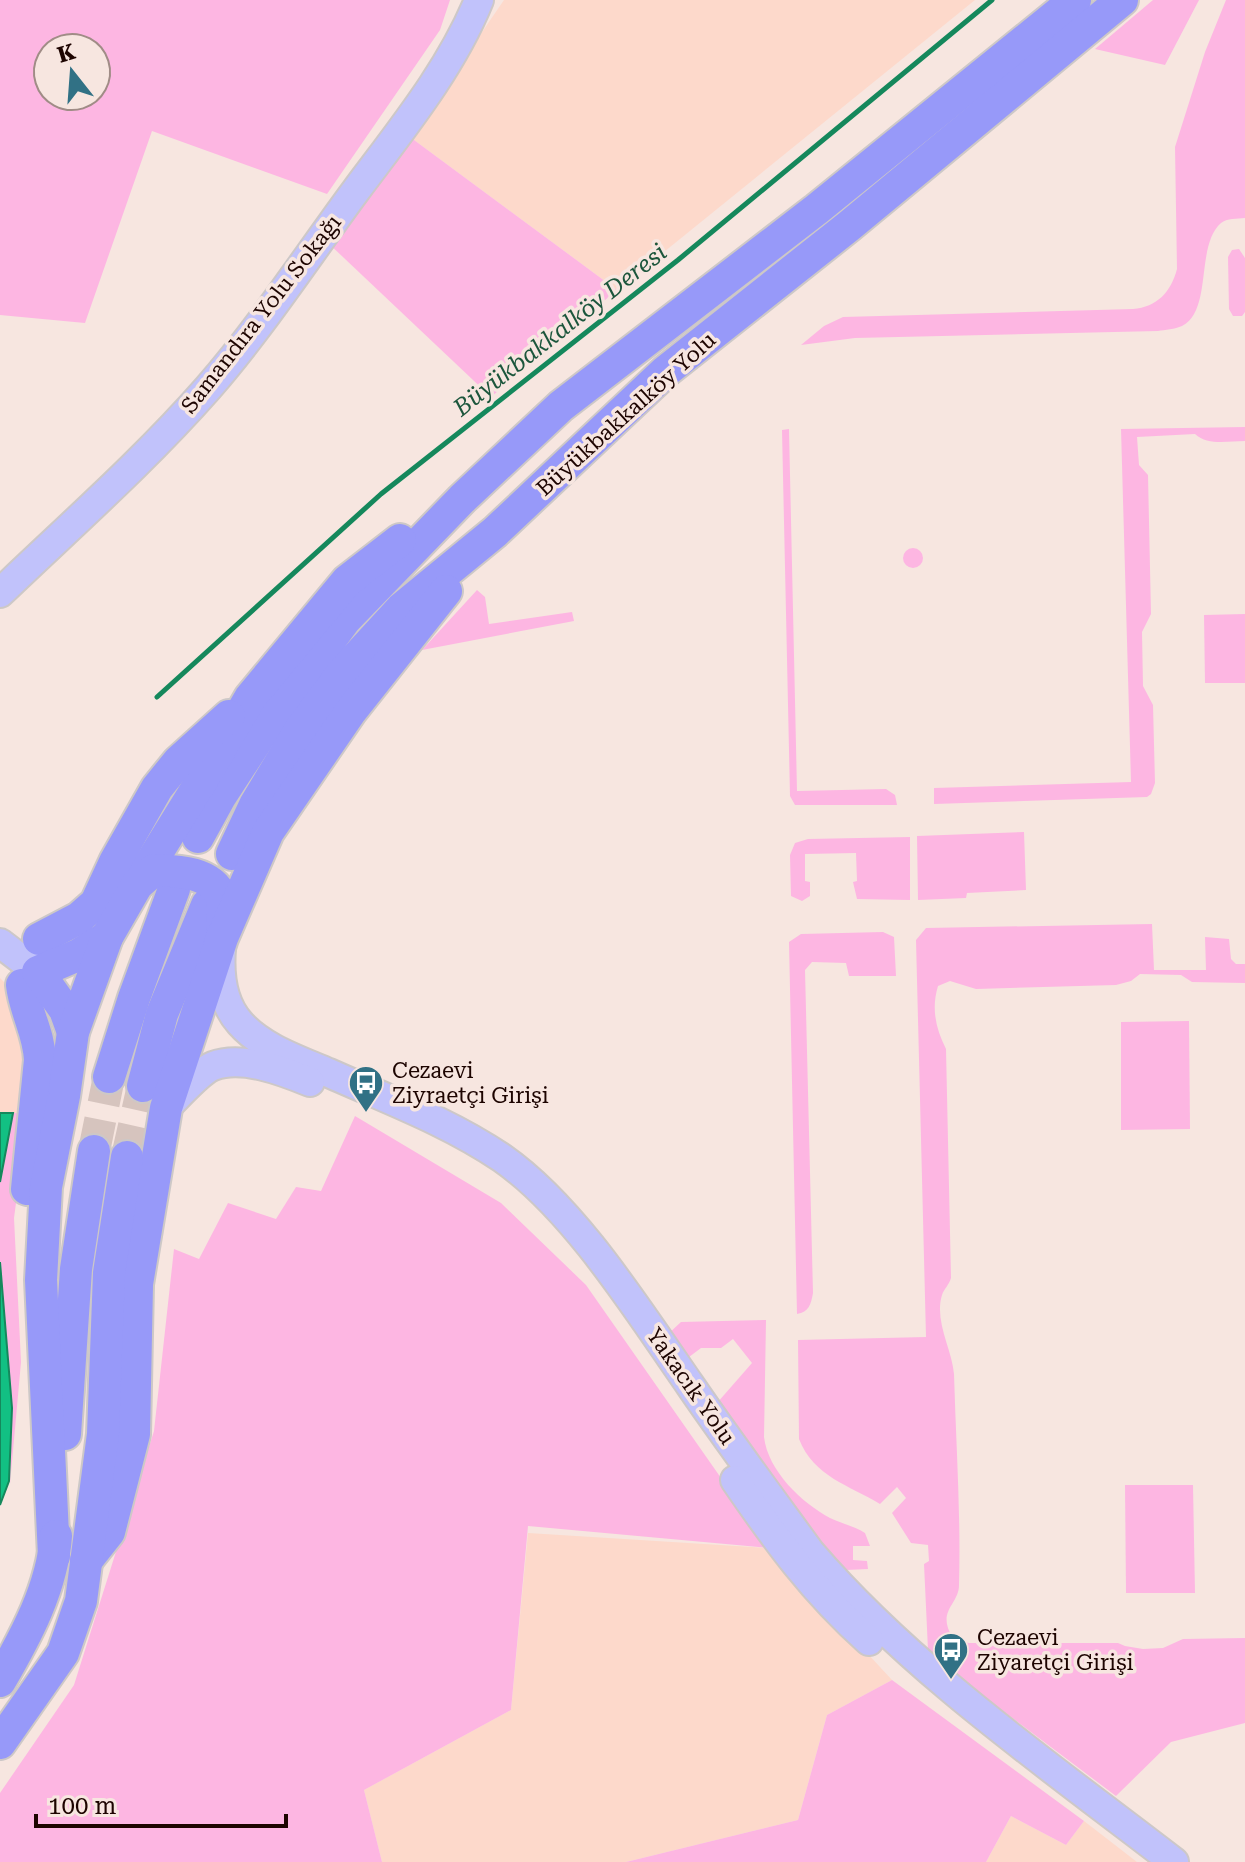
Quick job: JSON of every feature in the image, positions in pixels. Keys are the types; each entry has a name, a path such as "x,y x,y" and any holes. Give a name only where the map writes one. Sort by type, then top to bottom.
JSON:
{"highway":[{"name":"Büyükbakkalköy Yolu","path":"198,837 267,725 345,620 462,499 561,406 817,209 1075,0"},
{"name":"Büyükbakkalköy Yolu","path":"232,854 255,805 300,730 343,672 401,609 495,532 666,371 837,236 1122,0"},
{"path":"54,1556 41,1280 46,1187 73,1032 107,937 250,698 347,581 462,499"},
{"path":"86,1561 109,1532 134,1434 137,1284 166,1108 222,938 268,832 351,711 420,621 495,532"},
{"path":"39,939 79,918 96,903 115,862 157,788 178,762 250,698"},
{"path":"137,885 154,870 175,871 209,880 222,897 222,938"},
{"path":"109,1077 174,889"},
{"path":"143,1086 162,1014 207,905"},
{"path":"30,978 107,937"},
{"path":"30,978 65,1010 73,1032"},
{"path":"30,978 25,1007 34,1022 40,1060 25,1223 30,1255 41,1280"},
{"path":"64,1096 72,1121 86,1140 111,1148 139,1142 151,1132 166,1108"},
{"path":"0,1681 25,1639 54,1556 76,1269 94,1151"},
{"path":"0,1743 63,1653 81,1601 103,1434 109,1273 127,1157"}],"main road":[{"name":"Samandıra Yolu Sokağı","path":"0,593 142,458 235,356 409,119 456,46 479,0"},
{"name":"Yakacık Yolu","path":"222,938 220,968 225,998 239,1022 279,1051 396,1102 480,1144 529,1180 570,1221 810,1552 834,1580 924,1666 1174,1862"},
{"path":"0,943 30,978"},
{"name":"Yakacık Yolu","path":"166,1108 211,1066 241,1063 287,1073 379,1108 473,1156 516,1192 575,1251 787,1556 818,1593 924,1689 1145,1862"}],"shaded area":[{"path":"0,0 450,0 440,30 327,194 152,131 85,323 0,315"},
{"path":"504,0 975,0 617,290 410,137"},
{"path":"1153,0 1199,0 1165,65 1095,49"},
{"path":"1226,0 1245,0 1245,218 1223,221 1213,233 1198,306 1192,318 1182,326 1158,331 855,338 801,345 824,326 843,317 1133,309 1156,302 1171,285 1177,269 1175,147 1205,52"},
{"path":"410,137 617,290 491,397 326,241"},
{"path":"1239,249 1245,258 1245,312 1242,316 1233,316 1229,309 1228,257 1232,250"},
{"path":"1245,427 1245,441 1212,441 1195,434 1137,437 1139,465 1148,475 1151,614 1142,632 1143,686 1153,705 1155,783 1151,794 1147,797 934,804 934,788 1131,782 1121,429"},
{"path":"789,429 797,791 886,789 895,795 897,805 795,805 790,796 782,430"},
{"path":"913,548 920,551 923,558 920,565 913,568 906,565 903,558 906,551"},
{"path":"477,590 485,597 489,624 572,612 574,621 422,650"},
{"path":"1245,614 1245,683 1205,683 1204,615"},
{"path":"1024,832 1026,890 967,893 966,898 918,900 917,836"},
{"path":"910,837 910,900 857,899 853,882 857,881 856,853 805,854 805,881 810,882 810,896 802,901 791,896 790,855 795,843 808,839"},
{"path":"1152,924 1154,970 1206,970 1205,937 1229,939 1231,959 1236,964 1245,964 1245,983 1192,982 1181,975 1140,974 1131,981 1116,985 976,989 950,981 938,986 935,1003 937,1026 946,1049 951,1278 942,1295 940,1315 954,1374 959,1506 959,1585 947,1618 950,1632 957,1639 969,1643 1118,1643 1143,1649 1163,1648 1183,1639 1245,1638 1245,1723 1171,1742 1116,1796 931,1657 928,1650 924,1564 929,1561 928,1545 911,1543 892,1513 906,1498 897,1487 880,1504 834,1479 806,1452 799,1439 798,1340 926,1337 916,940 926,928"},
{"path":"883,932 894,937 896,976 849,976 846,963 812,962 805,970 813,1293 809,1307 797,1314 789,942 801,934"},
{"path":"0,978 18,996 33,1052 28,1113 0,1113"},
{"path":"1189,1021 1190,1129 1121,1130 1121,1022"},
{"path":"0,1113 13,1113 0,1182"},
{"path":"13,1113 28,1113 14,1218 21,1362 10,1484 12,1408 0,1262 0,1182"},
{"path":"355,1116 501,1203 586,1285 770,1548 528,1526 511,1710 364,1790 382,1862 0,1862 0,1793 74,1685 154,1431 174,1249 199,1259 228,1203 276,1219 296,1187 321,1191"},
{"path":"0,1262 12,1408 9,1481 0,1505"},
{"path":"766,1320 764,1437 767,1450 779,1474 808,1504 830,1518 865,1533 870,1546 853,1546 853,1560 867,1561 868,1569 846,1570 836,1563 717,1403 752,1363 733,1339 721,1348 701,1348 685,1360 667,1335 681,1322"},
{"path":"1125,1485 1193,1485 1195,1593 1126,1593"},
{"path":"528,1533 770,1548 892,1680 827,1715 798,1820 626,1862 382,1862 364,1790 511,1710"},
{"path":"892,1680 1084,1821 1066,1845 1011,1816 986,1862 626,1862 798,1820 827,1715"},
{"path":"1011,1816 1066,1845 1084,1821 1137,1862 986,1862"}],"waterway":[{"name":"Büyükbakkalköy Deresi","path":"157,697 381,494 678,260 992,0"}],"tunnel":[{"path":"94,1151 109,1077"},
{"path":"127,1157 143,1086"}],"place":[{"name":"Cezaevi Ziyraetçi Girişi","path":"366,1114"},
{"name":"Cezaevi Ziyaretçi Girişi","path":"951,1681"}]}
